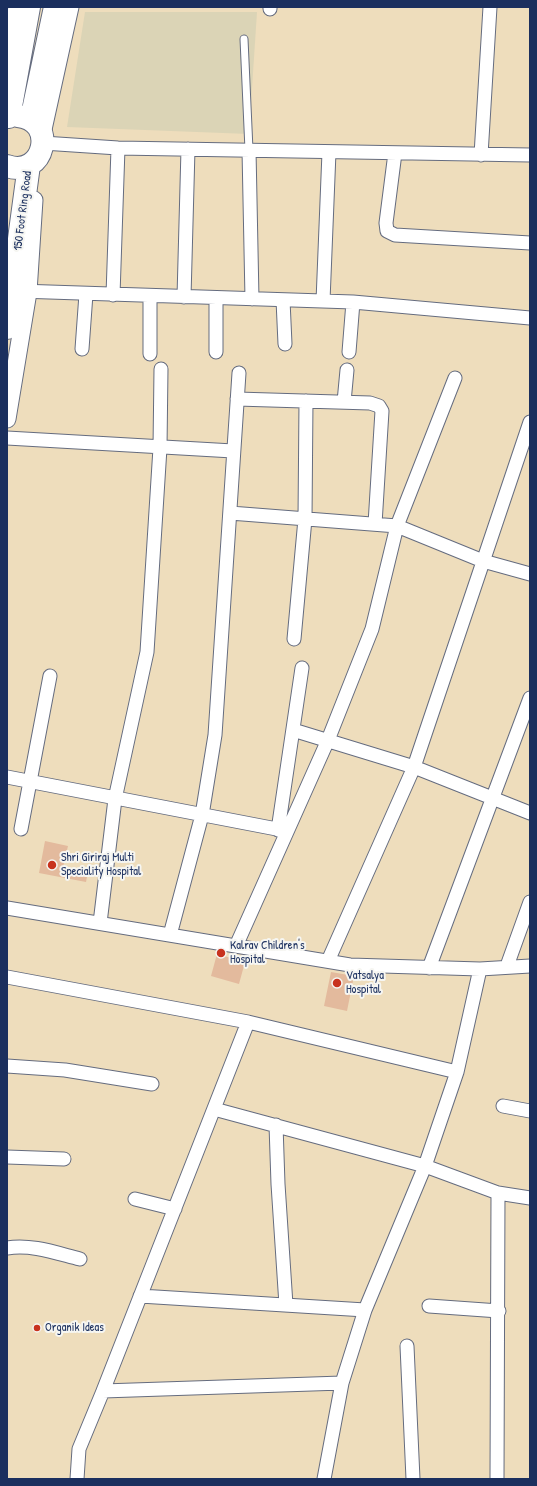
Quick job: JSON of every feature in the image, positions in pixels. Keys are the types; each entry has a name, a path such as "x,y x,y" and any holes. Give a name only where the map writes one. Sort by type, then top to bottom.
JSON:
{"highway":[{"path":"7,166 20,168 36,144 23,116 8,117 29,7"},
{"name":"150 Foot Ring Road","path":"7,328 21,291 36,144 55,7"}],"street":[{"path":"7,68 17,7"},
{"path":"70,7 36,144 118,148 530,155"},
{"path":"481,154 490,7"},
{"path":"113,295 118,148"},
{"path":"184,297 188,149"},
{"path":"249,150 252,299"},
{"path":"323,301 329,152"},
{"path":"395,153 386,223 387,231 395,235 530,243"},
{"path":"7,419 21,291 353,302 530,318"},
{"path":"82,350 86,294"},
{"path":"150,296 150,354"},
{"path":"216,298 216,352"},
{"path":"283,300 285,344"},
{"path":"349,352 353,302"},
{"path":"100,924 115,798 147,652 160,448 161,369"},
{"path":"344,402 347,370"},
{"path":"170,935 202,815 215,735 239,373"},
{"path":"236,946 282,831 328,740 372,629 397,526 455,378"},
{"path":"237,399 370,403 379,406 382,411 374,524"},
{"path":"294,639 305,518 306,401"},
{"path":"328,961 414,767 530,422"},
{"path":"7,438 233,452"},
{"path":"230,512 397,526 483,562 530,574"},
{"path":"282,831 293,730 302,668"},
{"path":"21,829 50,676"},
{"path":"429,968 494,798 530,698"},
{"path":"293,730 414,767 530,813"},
{"path":"7,778 282,831"},
{"path":"508,966 530,902"},
{"path":"7,908 350,965 480,969 508,966 530,966"},
{"path":"324,1479 342,1383 365,1310 425,1166 457,1072 480,969"},
{"path":"7,977 248,1022 457,1072"},
{"path":"77,1479 79,1449 248,1022"},
{"path":"7,1066 65,1070 152,1084"},
{"path":"503,1106 530,1111"},
{"path":"214,1109 425,1166 498,1193 530,1198"},
{"path":"276,1125 278,1184 286,1305"},
{"path":"7,1157 64,1159"},
{"path":"497,1479 499,1311 498,1193"},
{"path":"135,1199 175,1209"},
{"path":"7,1248 18,1247 46,1250 80,1259"},
{"path":"140,1296 365,1310"},
{"path":"429,1306 499,1311"},
{"path":"407,1346 413,1479"},
{"path":"103,1391 342,1383"}],"lane":[{"path":"244,39 249,150"}],"shaded area":[{"path":"85,12 257,12 249,134 67,127"}],"building":[{"path":"45,841 68,846 63,867 88,872 86,882 39,873"},
{"path":"217,954 245,962 239,984 211,976"},
{"path":"331,972 354,976 347,1011 324,1006"}],"place":[{"name":"Shri Giriraj Multi Speciality Hospital","path":"52,865"},
{"name":"Kalrav Children's Hospital","path":"221,953"},
{"name":"Vatsalya Hospital","path":"337,983"},
{"name":"Organik Ideas","path":"37,1328"}]}
